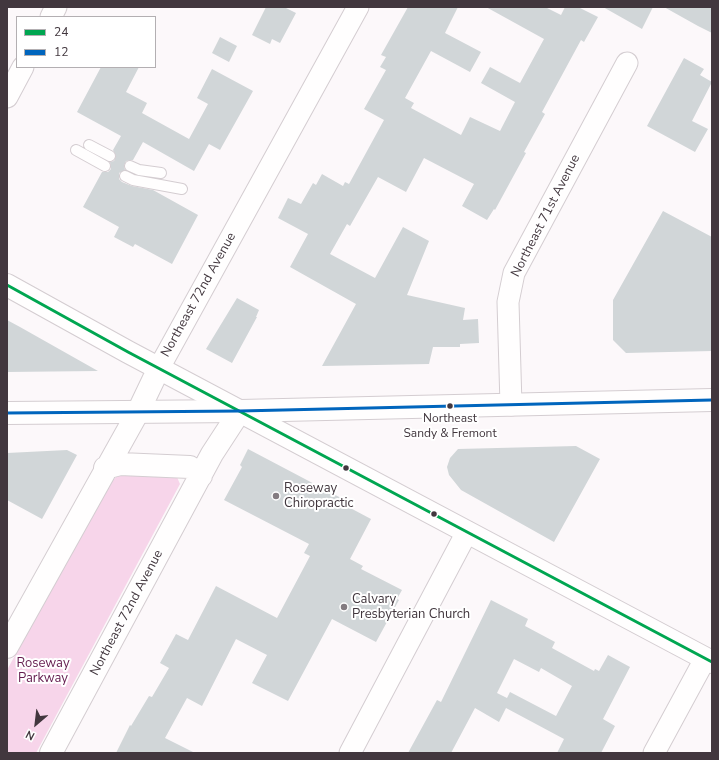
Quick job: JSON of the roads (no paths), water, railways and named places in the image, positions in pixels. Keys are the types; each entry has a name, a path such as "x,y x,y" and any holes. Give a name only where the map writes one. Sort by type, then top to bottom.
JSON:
{"main road":[{"path":"7,285 159,368 709,660"},
{"name":"Northeast 72nd Avenue","path":"7,647 105,468 138,412 159,368"},
{"path":"7,413 240,411 712,400"},
{"name":"Northeast 72nd Avenue","path":"52,753 217,446 240,411"},
{"path":"105,468 120,464 190,467 201,476"}],"street":[{"path":"52,16 56,7"},
{"name":"Northeast 72nd Avenue","path":"159,368 358,7"},
{"name":"Northeast 71st Avenue","path":"511,405 508,302 514,273 627,63"},
{"path":"7,97 22,68"},
{"path":"350,753 467,532"},
{"path":"654,753 709,660"}],"lane":[{"path":"89,145 110,156"},
{"path":"76,150 105,166"},
{"path":"130,166 138,170 161,173"},
{"path":"125,176 133,180 182,189"}],"place":[{"name":"Northeast Sandy & Fremont","path":"450,406"},
{"name":"Roseway Chiropractic","path":"276,496"},
{"name":"Calvary Presbyterian Church","path":"344,607"}],"park label":[{"name":"Roseway Parkway","path":"43,672"}]}
